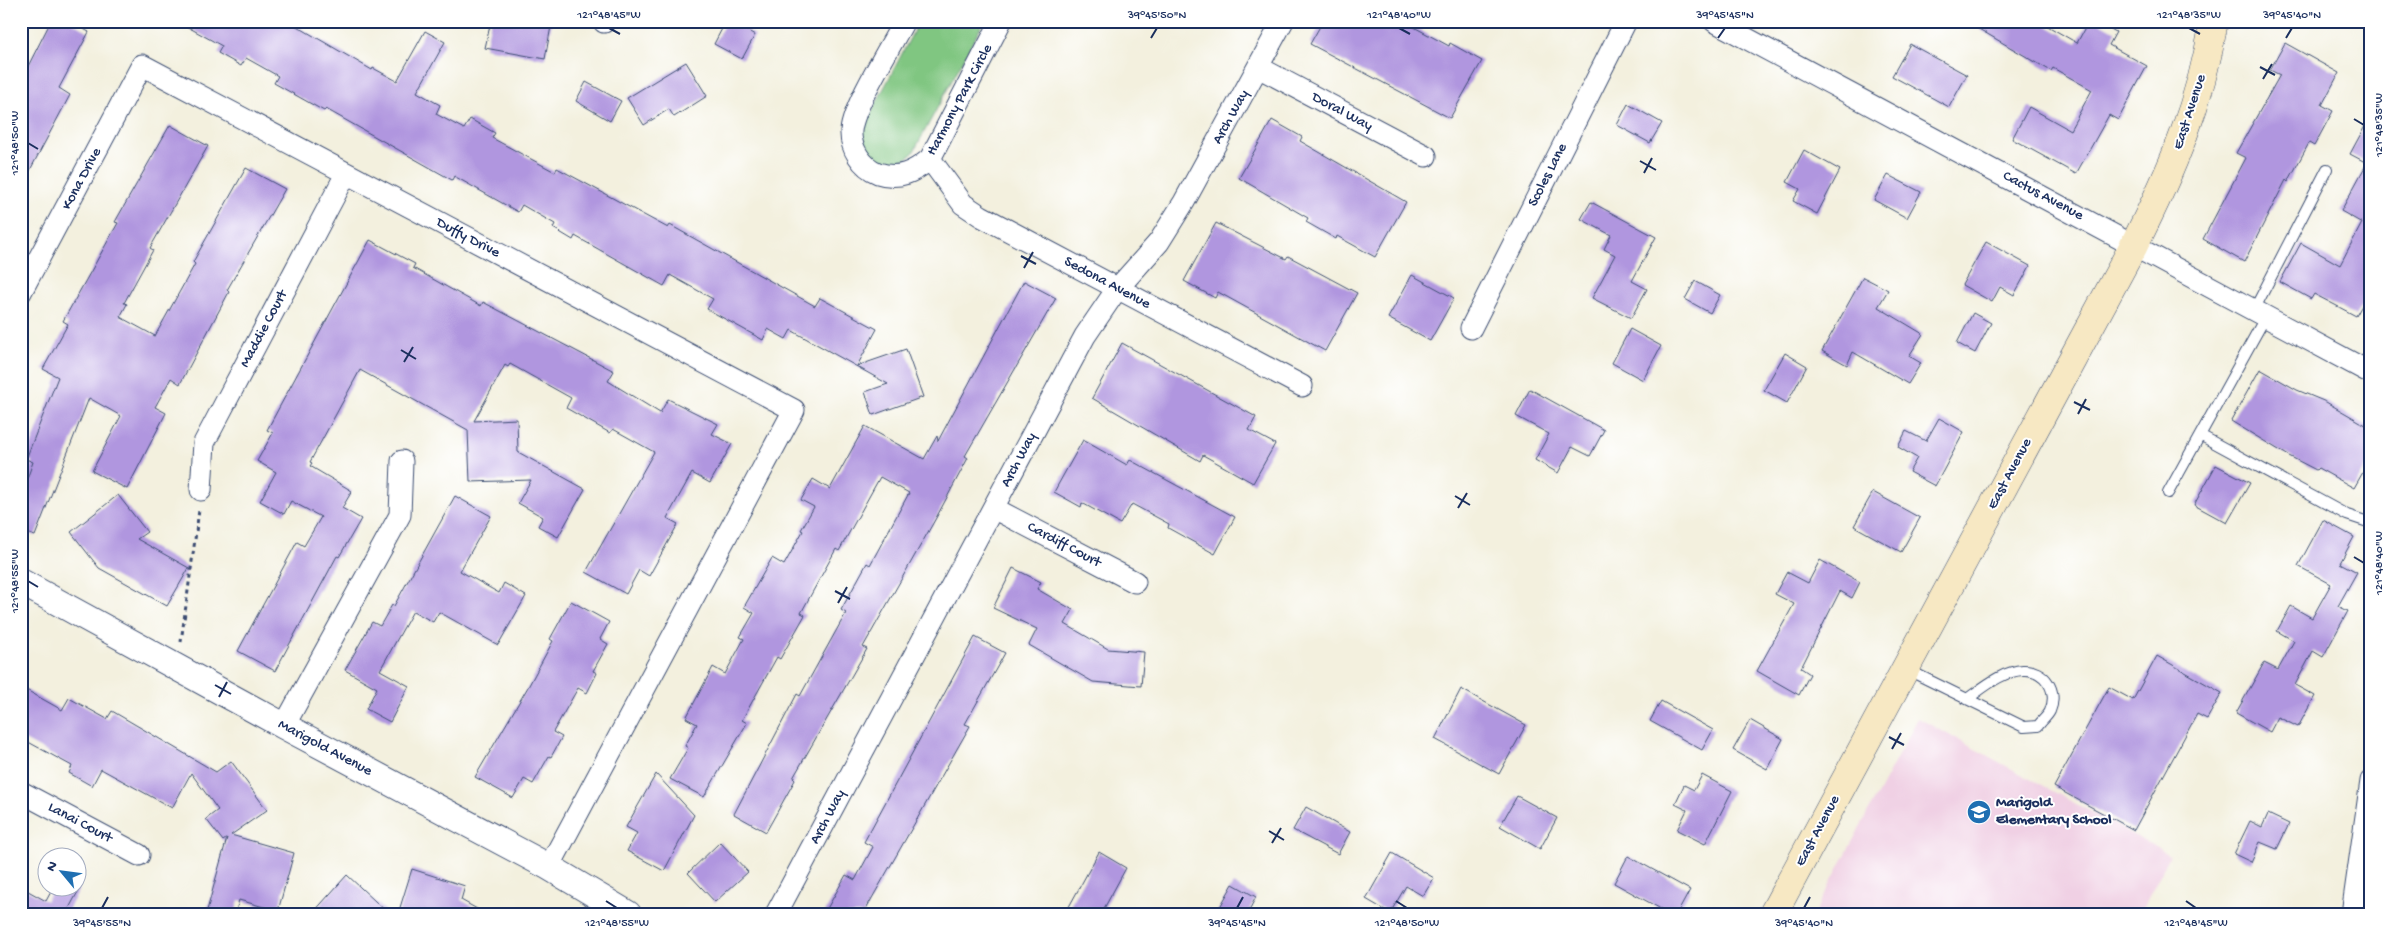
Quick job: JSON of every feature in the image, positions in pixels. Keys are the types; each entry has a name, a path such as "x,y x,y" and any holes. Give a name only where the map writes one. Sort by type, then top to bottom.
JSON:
{"main road":[{"name":"East Avenue","path":"1773,914 2134,245 2167,179 2194,109 2209,50 2214,21"}],"street":[{"name":"Harmony Park Circle","path":"904,21 855,114 851,131 854,147 861,160 873,171 885,175 902,175 915,171 930,159 1001,21"},
{"name":"Arch Way","path":"776,914 1085,336 1117,289 1159,242 1184,202 1283,21"},
{"name":"Scoles Lane","path":"1471,328 1626,21"},
{"name":"Cactus Avenue","path":"1714,21 2371,373"},
{"name":"Duffy Drive","path":"142,65 794,410 549,867"},
{"name":"Kona Drive","path":"21,292 142,65"},
{"name":"Doral Way","path":"1258,67 1426,156"},
{"name":"Sedona Avenue","path":"930,159 963,204 981,216 1302,386"},
{"name":"Maddie Court","path":"202,490 204,443 346,174"},
{"path":"284,726 400,515 402,461"},
{"name":"Cardiff Court","path":"993,508 1135,582"},
{"name":"Marigold Avenue","path":"21,582 284,726 549,867 628,914"},
{"path":"2359,905 2371,781"},
{"name":"Lanai Court","path":"21,792 139,855"}],"lane":[{"path":"2168,493 2200,435 2260,313 2327,169"},
{"path":"2200,435 2347,515 2371,523"},
{"path":"1905,668 1967,699 2024,727 2038,726 2050,710 2052,698 2049,681 2040,673 2022,670 1997,679 1967,699"}],"path":[{"path":"177,668 202,490"}],"shaded area":[{"name":"Marigold Elementary School","path":"1918,718 2170,855 2140,914 1814,914"}],"green space":[{"path":"919,21 984,21 913,153 895,164 879,163 866,152 861,132"}],"building":[{"path":"51,21 69,21 89,32 59,88 70,95 21,187 21,80"},
{"path":"177,21 288,21 372,70 373,68 397,81 425,31 445,42 417,92 440,105 436,114 464,129 470,119 495,133 492,138 555,172 557,168 668,228 670,225 815,306 820,298 877,329 857,366 906,349 923,397 873,415 865,392 888,384 791,330 786,339 768,329 763,340 707,309 713,299 670,275 664,286 575,236 573,240 553,228 555,224 522,205 518,212 454,176 452,180 326,109 324,111 274,83 278,76 246,58 241,66 218,53 222,46"},
{"path":"491,21 552,21 545,59 485,48"},
{"path":"726,21 731,21 755,35 742,59 714,44"},
{"path":"1323,21 1400,21 1449,46 1450,43 1482,61 1450,118 1310,44"},
{"path":"1965,21 2039,21 2077,43 2089,21 2097,21 2116,32 2109,45 2147,66 2118,120 2109,115 2076,174 2012,139 2029,107 2070,130 2092,90 2053,68 2051,71"},
{"path":"2285,43 2339,73 2322,105 2333,111 2314,146 2309,143 2288,182 2286,180 2244,262 2203,239 2246,158 2236,153 2280,75 2270,70"},
{"path":"1910,44 1967,75 1949,107 1892,76"},
{"path":"686,62 707,96 674,117 669,109 644,125 627,98"},
{"path":"586,82 621,101 610,121 576,101"},
{"path":"1628,104 1662,123 1650,143 1617,125"},
{"path":"2371,115 2371,289 2356,316 2314,294 2311,299 2280,282 2301,243 2340,265 2362,223 2341,211 2367,163 2350,154"},
{"path":"1272,120 1302,137 1300,141 1406,202 1375,257 1337,236 1336,239 1306,222 1308,218 1239,178"},
{"path":"170,125 208,146 150,248 153,250 124,303 127,304 120,317 155,336 195,264 193,262 246,168 285,189 227,290 229,292 180,384 171,378 155,407 166,413 127,489 92,471 121,416 89,398 35,536 21,531 21,496 33,462 26,459 58,377 43,369 68,324 63,321 118,223 115,222"},
{"path":"1804,150 1840,170 1817,214 1793,201 1800,189 1787,182"},
{"path":"1888,175 1921,192 1907,218 1874,200"},
{"path":"1591,202 1656,237 1632,281 1647,289 1631,318 1592,298 1615,255 1604,249 1611,235 1581,219"},
{"path":"1216,223 1286,259 1288,256 1357,293 1325,351 1218,292 1215,298 1184,281"},
{"path":"370,240 415,264 413,268 481,306 483,302 614,371 608,381 660,413 668,399 718,424 712,434 732,444 710,483 692,473 667,518 678,524 649,576 639,570 626,594 586,572 654,452 613,429 610,433 566,408 571,398 510,364 508,367 505,365 474,421 517,419 518,452 585,489 558,537 538,526 543,517 518,503 531,480 470,482 468,430 360,370 310,462 312,463 310,466 352,491 342,508 361,519 339,557 337,556 275,671 238,651 297,542 304,546 321,517 291,501 284,514 260,501 276,472 257,461 273,433 267,430"},
{"path":"1986,242 2030,266 2014,295 2000,287 1992,302 1962,285"},
{"path":"1412,275 1454,298 1430,341 1388,318"},
{"path":"1863,277 1888,290 1878,307 1923,334 1909,356 1921,363 1908,384 1853,352 1847,365 1822,351"},
{"path":"1024,281 1056,298 965,456 968,458 936,518 863,647 867,649 793,778 795,780 766,832 734,814 797,694 800,696 846,613 841,610 867,563 870,565 909,493 880,477 839,551 836,549 801,613 805,615 780,659 777,657 742,720 747,723 704,797 670,779 688,748 685,746 697,724 686,718 713,667 725,674 744,639 740,637 754,613 744,607 772,558 784,565 803,531 801,530 814,507 801,500 813,479 830,489 865,426 924,459 937,436 938,441"},
{"path":"1695,281 1720,295 1710,313 1685,299"},
{"path":"1973,313 1991,323 1975,353 1957,343"},
{"path":"1630,329 1661,346 1643,380 1612,363"},
{"path":"1122,343 1256,417 1249,430 1275,444 1253,483 1203,455 1200,461 1092,398"},
{"path":"1785,353 1807,366 1787,403 1764,390"},
{"path":"2260,369 2297,390 2326,402 2371,428 2371,458 2354,488 2318,468 2316,470 2289,456 2231,421"},
{"path":"1530,389 1604,430 1590,456 1572,447 1558,473 1535,460 1549,434 1516,416"},
{"path":"1939,418 1964,432 1935,486 1909,472 1917,458 1898,447 1906,431 1926,441"},
{"path":"1083,440 1127,465 1130,460 1235,517 1215,554 1168,528 1169,524 1132,504 1120,524 1082,503 1081,507 1054,492"},
{"path":"2216,465 2250,483 2227,523 2194,505"},
{"path":"1873,492 1920,518 1901,552 1854,526"},
{"path":"118,495 147,532 137,539 189,568 167,606 99,568 71,532"},
{"path":"455,496 491,516 460,571 499,593 504,583 526,596 498,645 439,612 433,622 413,611 380,670 409,686 390,722 366,709 377,688 345,670 372,622 380,626 392,605 394,606"},
{"path":"2323,520 2354,537 2340,563 2357,572 2338,606 2348,611 2323,657 2313,651 2295,685 2315,696 2298,727 2278,717 2270,732 2236,713 2264,663 2278,670 2294,641 2277,631 2291,606 2312,618 2331,584 2298,566"},
{"path":"1820,560 1860,582 1852,598 1840,591 1801,668 1810,674 1799,695 1757,671 1794,604 1775,594 1787,572 1808,583"},
{"path":"1013,568 1041,582 1037,589 1073,610 1065,624 1108,649 1144,652 1141,686 1093,682 1029,645 1037,629 993,608"},
{"path":"571,601 609,622 600,639 608,644 593,671 597,673 587,693 578,688 553,732 562,737 551,757 549,756 533,784 524,779 513,798 475,777 528,687 553,641 550,639"},
{"path":"975,637 1005,653 965,724 970,726 863,914 824,914 846,875 855,880 873,847 864,842"},
{"path":"2157,656 2222,693 2207,719 2197,714 2134,830 2054,787 2109,687 2133,700"},
{"path":"21,687 62,710 69,698 107,719 112,711 216,772 231,761 267,810 231,835 294,853 278,911 239,900 235,914 206,914 227,838 223,841 206,819 218,810 191,773 172,808 101,769 92,786 69,773 72,766 21,738"},
{"path":"1461,689 1526,725 1499,774 1435,739"},
{"path":"1661,701 1713,730 1702,750 1650,721"},
{"path":"1750,720 1783,739 1767,769 1733,750"},
{"path":"656,774 694,815 664,871 627,851 637,833 626,827"},
{"path":"1702,775 1732,791 1705,844 1677,830 1687,810 1675,804 1684,785 1694,790"},
{"path":"1517,796 1557,818 1540,849 1500,826"},
{"path":"1306,807 1350,832 1338,854 1293,830"},
{"path":"2268,814 2289,824 2277,849 2260,842 2251,862 2234,854 2250,821 2262,827"},
{"path":"720,842 748,872 715,902 688,873"},
{"path":"1099,852 1126,868 1101,914 1065,914"},
{"path":"1392,853 1434,878 1423,896 1406,886 1390,913 1366,899"},
{"path":"1628,856 1690,890 1677,914 1670,914 1614,883"},
{"path":"412,869 465,886 461,900 486,914 398,914"},
{"path":"347,875 389,914 312,914"},
{"path":"1233,884 1256,897 1247,914 1216,914"},
{"path":"21,887 46,901 48,898 75,898 67,912 70,914 21,914"}],"place":[{"name":"Marigold Elementary School","path":"1979,812"}]}
